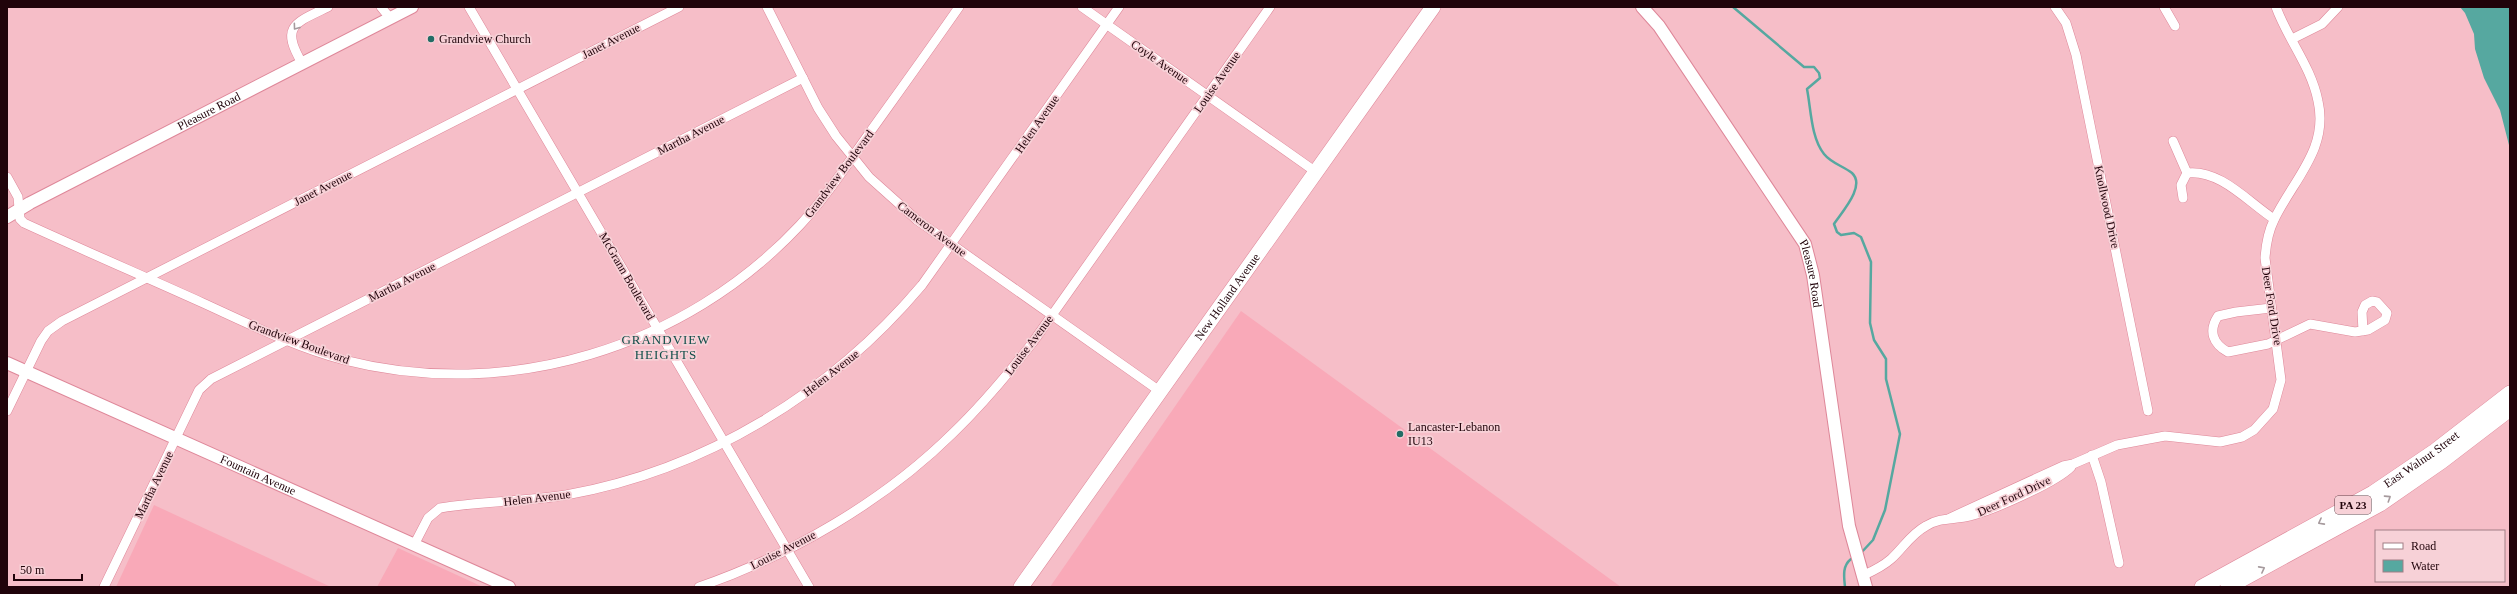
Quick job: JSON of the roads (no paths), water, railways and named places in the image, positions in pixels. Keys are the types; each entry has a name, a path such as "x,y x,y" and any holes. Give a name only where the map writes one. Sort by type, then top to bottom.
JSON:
{"main road":[{"name":"New Holland Avenue","path":"1021,587 1076,508 1161,392 1433,7"},
{"name":"East Walnut Street","path":"2228,587 2380,504 2437,465 2494,413 2510,393"},
{"name":"East Walnut Street","path":"2202,587 2373,493 2494,413 2510,409"}],"street":[{"path":"302,63 292,47 290,38 292,31 301,21 328,7"},
{"path":"382,7 390,18"},
{"name":"Pleasure Road","path":"7,216 412,7"},
{"name":"McGrann Boulevard","path":"469,7 809,587"},
{"name":"Janet Avenue","path":"7,411 41,341 57,324 679,7"},
{"name":"Cameron Avenue","path":"767,7 818,108 852,158 895,202 1161,392"},
{"name":"Grandview Boulevard","path":"18,210 24,223 287,340 342,359 390,369 440,374 480,374 531,369 574,360 630,342 658,329 699,307 755,268 810,214 852,158 959,7"},
{"name":"Coyle Avenue","path":"1082,7 1316,172"},
{"name":"Helen Avenue","path":"414,545 428,518 440,508 530,500 596,489 639,476 724,442 774,415 857,353 906,303 952,244 1120,7"},
{"name":"Louise Avenue","path":"699,587 742,570 827,528 877,495 953,434 993,391 1052,315 1270,7"},
{"name":"Pleasure Road","path":"1642,7 1659,26 1805,244 1813,275 1849,526 1864,581"},
{"name":"Knollwood Drive","path":"2055,7 2066,23 2076,54 2148,411"},
{"path":"2164,7 2175,26"},
{"name":"Deer Ford Drive","path":"1864,581 1885,565 1920,529 1936,521 1950,518 2063,466 2073,464 2117,445 2150,437 2179,437 2204,442 2220,442 2242,437 2254,430 2266,418 2278,399 2281,380 2277,340 2271,308 2265,258 2268,233 2274,219 2307,167 2319,133 2320,122 2317,94 2312,77 2276,7"},
{"path":"2292,39 2322,24 2338,7"},
{"name":"Martha Avenue","path":"104,587 204,383 803,78"},
{"path":"2173,142 2187,173"},
{"path":"2187,173 2199,171 2223,182 2274,219"},
{"path":"2183,198 2181,185 2187,173"},
{"path":"7,178 18,197 18,210"},
{"path":"2271,308 2222,314 2214,322 2213,334 2217,345 2228,352 2268,344 2310,324 2346,332 2363,331"},
{"name":"Fountain Avenue","path":"7,363 509,587"},
{"path":"2092,455 2102,482 2119,563"}],"water":[{"path":"2460,7 2510,7 2510,149 2500,110 2484,78 2475,49 2474,34 2465,13"}],"waterway":[{"path":"1733,7 1804,67 1814,67 1819,73 1820,78 1807,89 1816,140 1827,157 1852,173 1856,178 1855,192 1834,224 1837,232 1841,235 1854,233 1861,237 1871,262 1870,323 1874,340 1886,359 1886,379 1900,434 1885,510 1873,540 1860,554"},
{"path":"1845,587 1845,568 1851,559"}],"place":[{"name":"Grandview Church","path":"431,39"},
{"name":"Lancaster-Lebanon IU13","path":"1400,434"}],"district":[{"name":"GRANDVIEW HEIGHTS","path":"666,346"}]}
